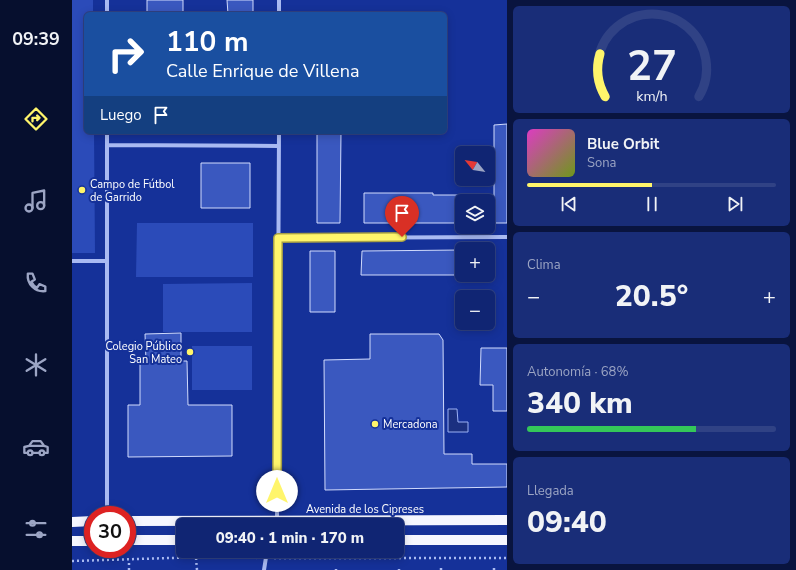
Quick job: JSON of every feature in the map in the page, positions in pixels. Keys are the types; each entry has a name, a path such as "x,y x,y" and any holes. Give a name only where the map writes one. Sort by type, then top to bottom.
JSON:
{"main road":[{"name":"Avenida de los Cipreses","path":"404,521 507,520"},
{"path":"72,522 84,521"},
{"name":"Avenida de los Cipreses","path":"136,522 176,522"},
{"path":"136,540 176,540"},
{"path":"404,540 507,540"},
{"path":"72,541 84,541"}],"street":[{"path":"107,0 107,12"},
{"path":"279,0 279,12"},
{"path":"107,134 107,506"},
{"path":"277,518 278,134"},
{"path":"107,145 278,146"},
{"path":"278,238 507,237"},
{"path":"72,261 107,261"},
{"path":"264,570 265,558"}],"path":[{"path":"72,561 196,558 197,570"},
{"path":"404,558 507,558"},
{"path":"129,560 129,570"}],"shaded area":[{"path":"72,0 93,0 93,12 84,12 84,134 94,134 95,253 72,253"},
{"path":"137,223 253,223 253,277 136,277"},
{"path":"252,283 252,332 163,332 163,284"},
{"path":"192,346 252,346 252,390 192,390"},
{"path":"448,409 457,409 458,422 468,422 468,432 448,432"}],"building":[{"path":"147,0 183,0 183,12 147,12"},
{"path":"227,0 253,0 253,12 228,12"},
{"path":"507,124 507,223 495,223 494,125"},
{"path":"317,134 341,134 340,223 317,223"},
{"path":"201,163 250,163 250,208 201,208"},
{"path":"364,193 433,193 433,195 455,195 455,223 364,223"},
{"path":"455,250 455,275 361,275 362,251"},
{"path":"310,251 335,251 335,312 310,312"},
{"path":"181,333 181,361 187,361 188,405 232,405 232,456 128,457 128,405 140,405 140,361 146,361 145,334"},
{"name":"Mercadona","path":"370,334 439,334 443,340 444,454 472,454 472,464 507,464 507,487 325,490 324,360 370,359"},
{"path":"481,348 507,348 507,411 493,411 493,385 480,385"}],"place":[{"name":"Campo de Fútbol de Garrido","path":"82,190"},
{"name":"Colegio Público San Mateo","path":"190,352"},
{"name":"Mercadona","path":"375,424"}],"route":[{"path":"277,491 278,238 402,237"}]}
